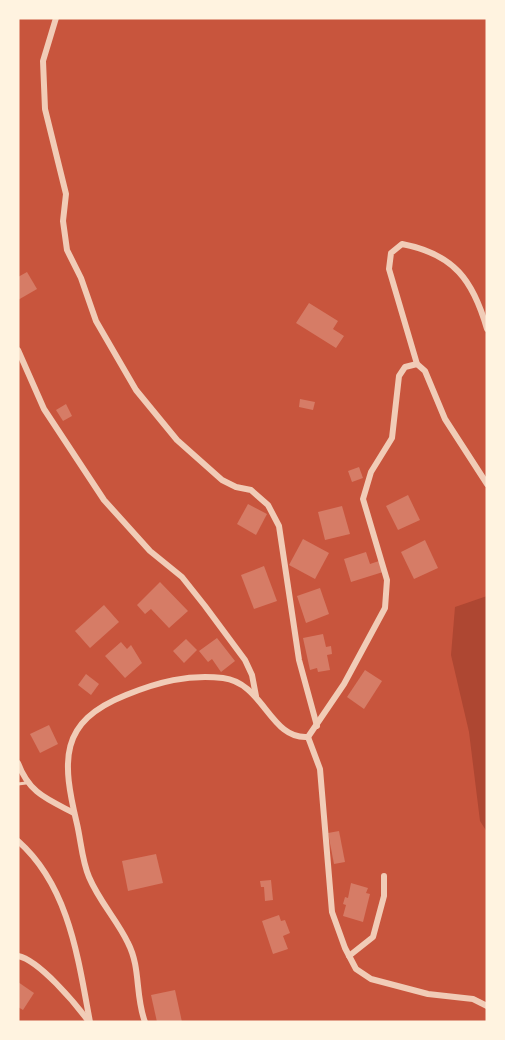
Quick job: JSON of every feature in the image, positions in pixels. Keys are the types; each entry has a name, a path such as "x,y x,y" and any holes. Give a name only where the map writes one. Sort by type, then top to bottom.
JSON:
{"street":[{"path":"56,18 43,61 45,109 66,194 63,220 67,250 81,278 96,321 136,390 177,440 222,480 236,488 251,490 268,505 279,526 299,660 317,727"},
{"path":"487,328 480,305 468,281 454,266 436,254 402,244 391,253 389,269 417,364 425,371 445,419 487,484"},
{"path":"18,350 44,409 99,491 134,534 175,569 205,606 245,660 252,675 256,696"},
{"path":"145,1022 138,992 136,964 128,943 106,911 90,879 68,785 67,754 82,722 96,709 144,688 179,678 226,678 243,685 256,696 286,732 299,738 308,737 317,727 344,684 385,608 387,580 363,499 371,472 392,438 399,376 405,366 417,364"},
{"path":"308,737 320,770 332,912 356,969 370,979 428,994 473,999 487,1006"},
{"path":"18,763 26,783 42,796 74,813"},
{"path":"18,841 41,865 64,909 90,1022"},
{"path":"349,956 373,937 384,896 384,876"},
{"path":"18,956 24,957 37,967 90,1022"}],"lane":[{"path":"18,784 26,783"}],"shaded area":[{"path":"487,596 487,832 480,821 469,732 451,655 455,607"}],"building":[{"path":"27,272 37,289 18,300 18,277"},
{"path":"309,303 338,321 333,329 344,336 336,348 296,323"},
{"path":"300,399 315,402 313,410 299,407"},
{"path":"66,404 72,416 63,421 56,410"},
{"path":"359,467 363,478 352,482 348,471"},
{"path":"408,495 420,520 398,530 386,506"},
{"path":"248,504 267,514 256,535 237,524"},
{"path":"342,506 350,534 325,540 318,512"},
{"path":"303,539 329,553 315,579 289,565"},
{"path":"425,540 438,568 414,579 401,552"},
{"path":"366,552 370,564 379,561 383,572 351,582 344,559"},
{"path":"264,566 277,601 254,609 241,575"},
{"path":"160,582 188,611 169,628 151,609 145,614 137,605"},
{"path":"320,588 329,614 306,623 297,596"},
{"path":"104,605 119,622 90,648 75,631"},
{"path":"323,634 326,647 331,646 332,654 327,655 330,670 318,672 317,668 310,670 303,638"},
{"path":"217,638 235,661 221,672 212,659 208,662 199,651"},
{"path":"186,639 197,650 184,663 173,651"},
{"path":"121,642 127,649 131,645 142,663 125,678 105,656"},
{"path":"365,670 382,681 364,709 347,697"},
{"path":"86,674 99,684 91,695 78,685"},
{"path":"49,725 58,744 40,753 30,734"},
{"path":"339,831 345,862 334,864 328,833"},
{"path":"156,854 163,883 128,891 122,861"},
{"path":"271,880 273,900 265,901 264,887 261,887 260,881"},
{"path":"351,883 368,888 366,893 370,894 363,922 343,916 346,905 343,904 345,897 348,898"},
{"path":"279,915 281,921 285,920 290,933 283,936 288,949 273,954 262,921"},
{"path":"18,982 34,993 23,1010 18,1007"},
{"path":"175,990 182,1022 157,1022 151,995"}]}
